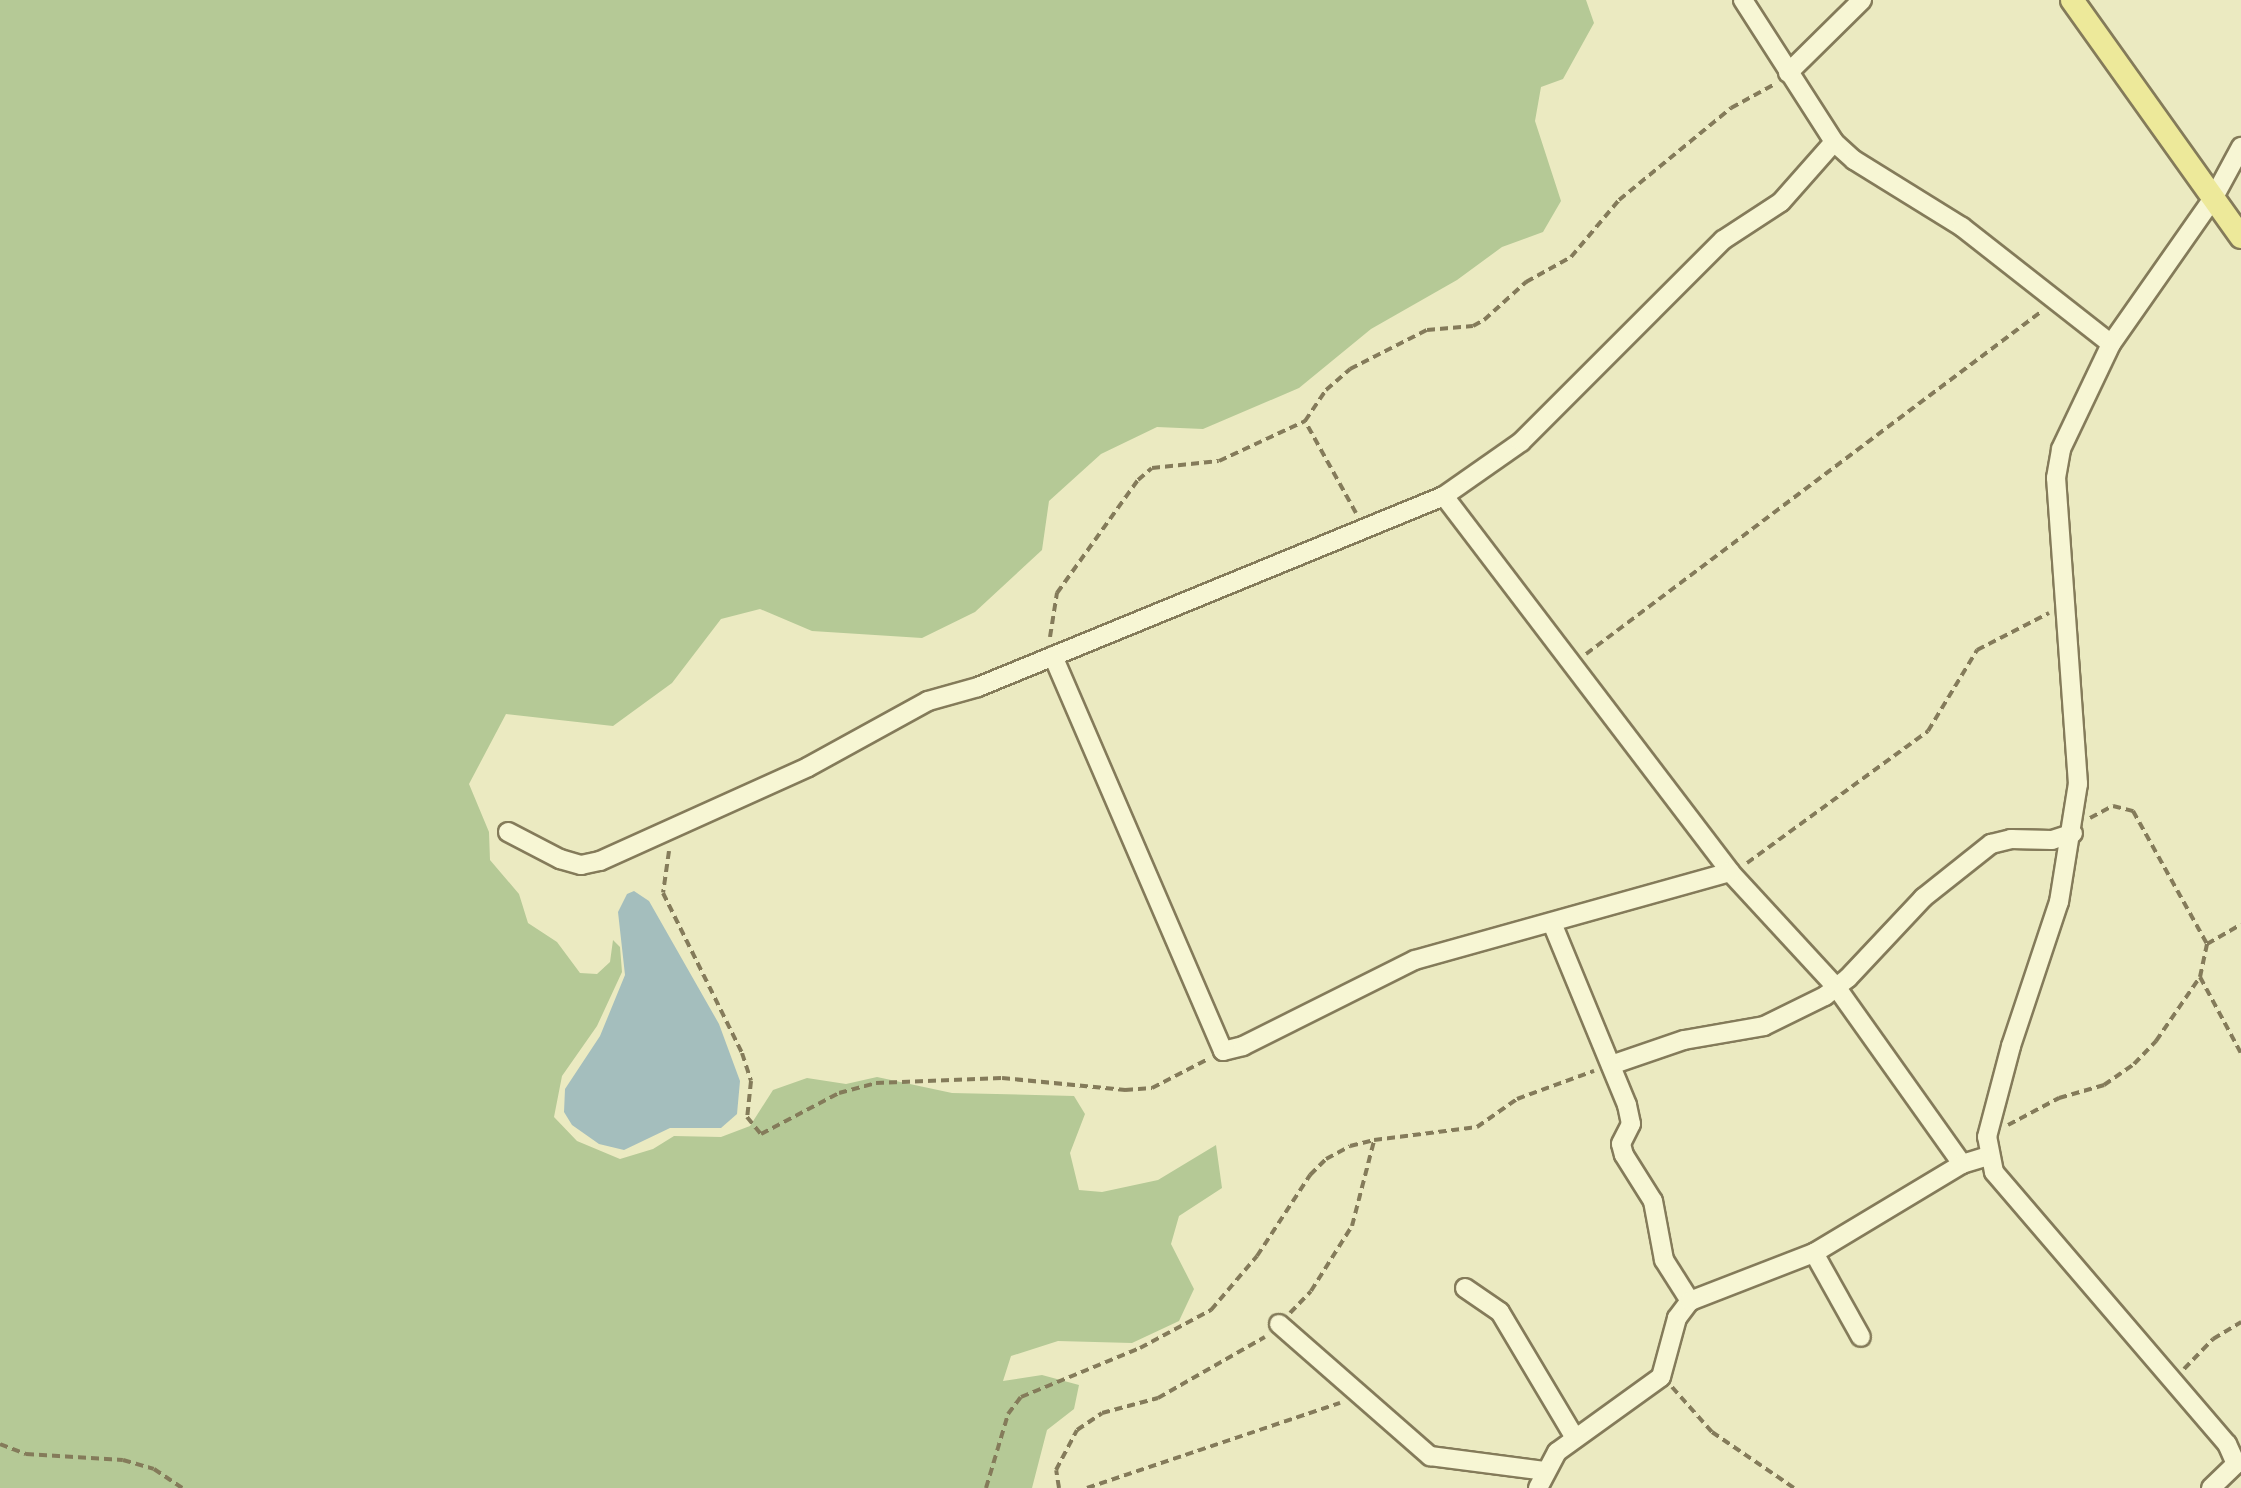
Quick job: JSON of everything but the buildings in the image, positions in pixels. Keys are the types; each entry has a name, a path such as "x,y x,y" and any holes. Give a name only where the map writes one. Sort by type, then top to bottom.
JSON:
{"main road":[{"path":"2072,0 2241,236"}],"street":[{"path":"1744,0 1834,142 1854,160 1962,228 2111,344"},
{"path":"1788,73 1862,0"},
{"path":"508,832 581,865 600,862 808,767 928,701 978,688 1444,496 1521,442 1723,240 1781,202 1834,142"},
{"path":"2211,1488 2239,1470 2227,1444 2024,1210 1994,1172 1987,1146 2006,1062 2059,902 2073,833 2077,735 2056,478 2061,449 2111,344 2214,197 2241,147"},
{"path":"1444,496 1730,872 1837,988 1962,1164"},
{"path":"1053,656 1222,1051 1243,1046 1416,960 1730,872"},
{"path":"1611,1065 1684,1040 1764,1026 1837,988 1923,898 1991,844 2011,839 2052,840 2073,833"},
{"path":"1552,923 1631,1124 1621,1144 1624,1155 1653,1200 1664,1260 1690,1302"},
{"path":"1278,1324 1430,1456 1542,1480 1557,1452 1661,1376 1678,1318 1690,1302 1814,1252 1987,1146"},
{"path":"1814,1252 1861,1337"},
{"path":"1464,1288 1500,1312 1575,1438"}],"path":[{"path":"1053,656 1050,642 1057,593 1138,480 1152,468 1219,461 1305,421 1326,390 1350,369 1427,330 1473,326 1484,320 1526,282 1571,257 1620,200 1731,108 1788,73"},
{"path":"1572,664 2038,316 2051,300"},
{"path":"1305,421 1340,490 1365,526"},
{"path":"1730,872 1928,731 1977,650 2066,605"},
{"path":"1987,1146 2035,1108 2104,1085 2134,1064 2156,1040 2200,977 2207,944 2134,811 2113,806 2073,833"},
{"path":"666,832 670,840 662,893 742,1054 751,1081 746,1116 761,1134 839,1093 876,1083 1002,1078 1152,1088 1222,1051"},
{"path":"2207,944 2241,924"},
{"path":"2200,977 2241,1052"},
{"path":"986,1488 1008,1414 1021,1397 1140,1348 1212,1310 1256,1256 1310,1175 1350,1146 1477,1127 1517,1099 1611,1065"},
{"path":"1059,1488 1056,1470 1077,1430 1102,1413 1158,1398 1268,1335 1312,1291 1352,1226 1374,1140"},
{"path":"2174,1380 2213,1339 2241,1322"},
{"path":"1661,1376 1712,1432 1794,1488"},
{"path":"1087,1488 1350,1400 1356,1394"},
{"path":"0,1444 26,1454 124,1460 154,1469 182,1488"}],"green space":[{"path":"0,0 1586,0 1594,23 1563,79 1541,87 1535,121 1561,201 1543,232 1502,247 1457,280 1371,329 1299,388 1203,429 1157,427 1101,454 1049,501 1042,550 975,612 922,638 812,631 760,609 721,619 672,683 613,726 506,714 469,784 489,832 490,860 519,894 528,923 557,942 580,973 597,974 610,962 613,940 620,947 622,972 597,1026 562,1076 554,1117 577,1141 620,1159 653,1149 674,1136 721,1137 750,1126 773,1090 807,1078 846,1084 877,1077 952,1093 1074,1096 1085,1114 1070,1153 1079,1190 1102,1192 1158,1180 1216,1145 1222,1188 1179,1216 1171,1244 1194,1289 1179,1321 1132,1343 1058,1341 1011,1356 1003,1381 1042,1375 1079,1385 1074,1409 1047,1430 1032,1488 0,1488"}],"water":[{"path":"634,891 649,901 719,1024 740,1081 737,1114 721,1128 670,1128 624,1150 599,1144 572,1125 564,1112 565,1089 600,1036 625,975 618,912 627,894"}]}
